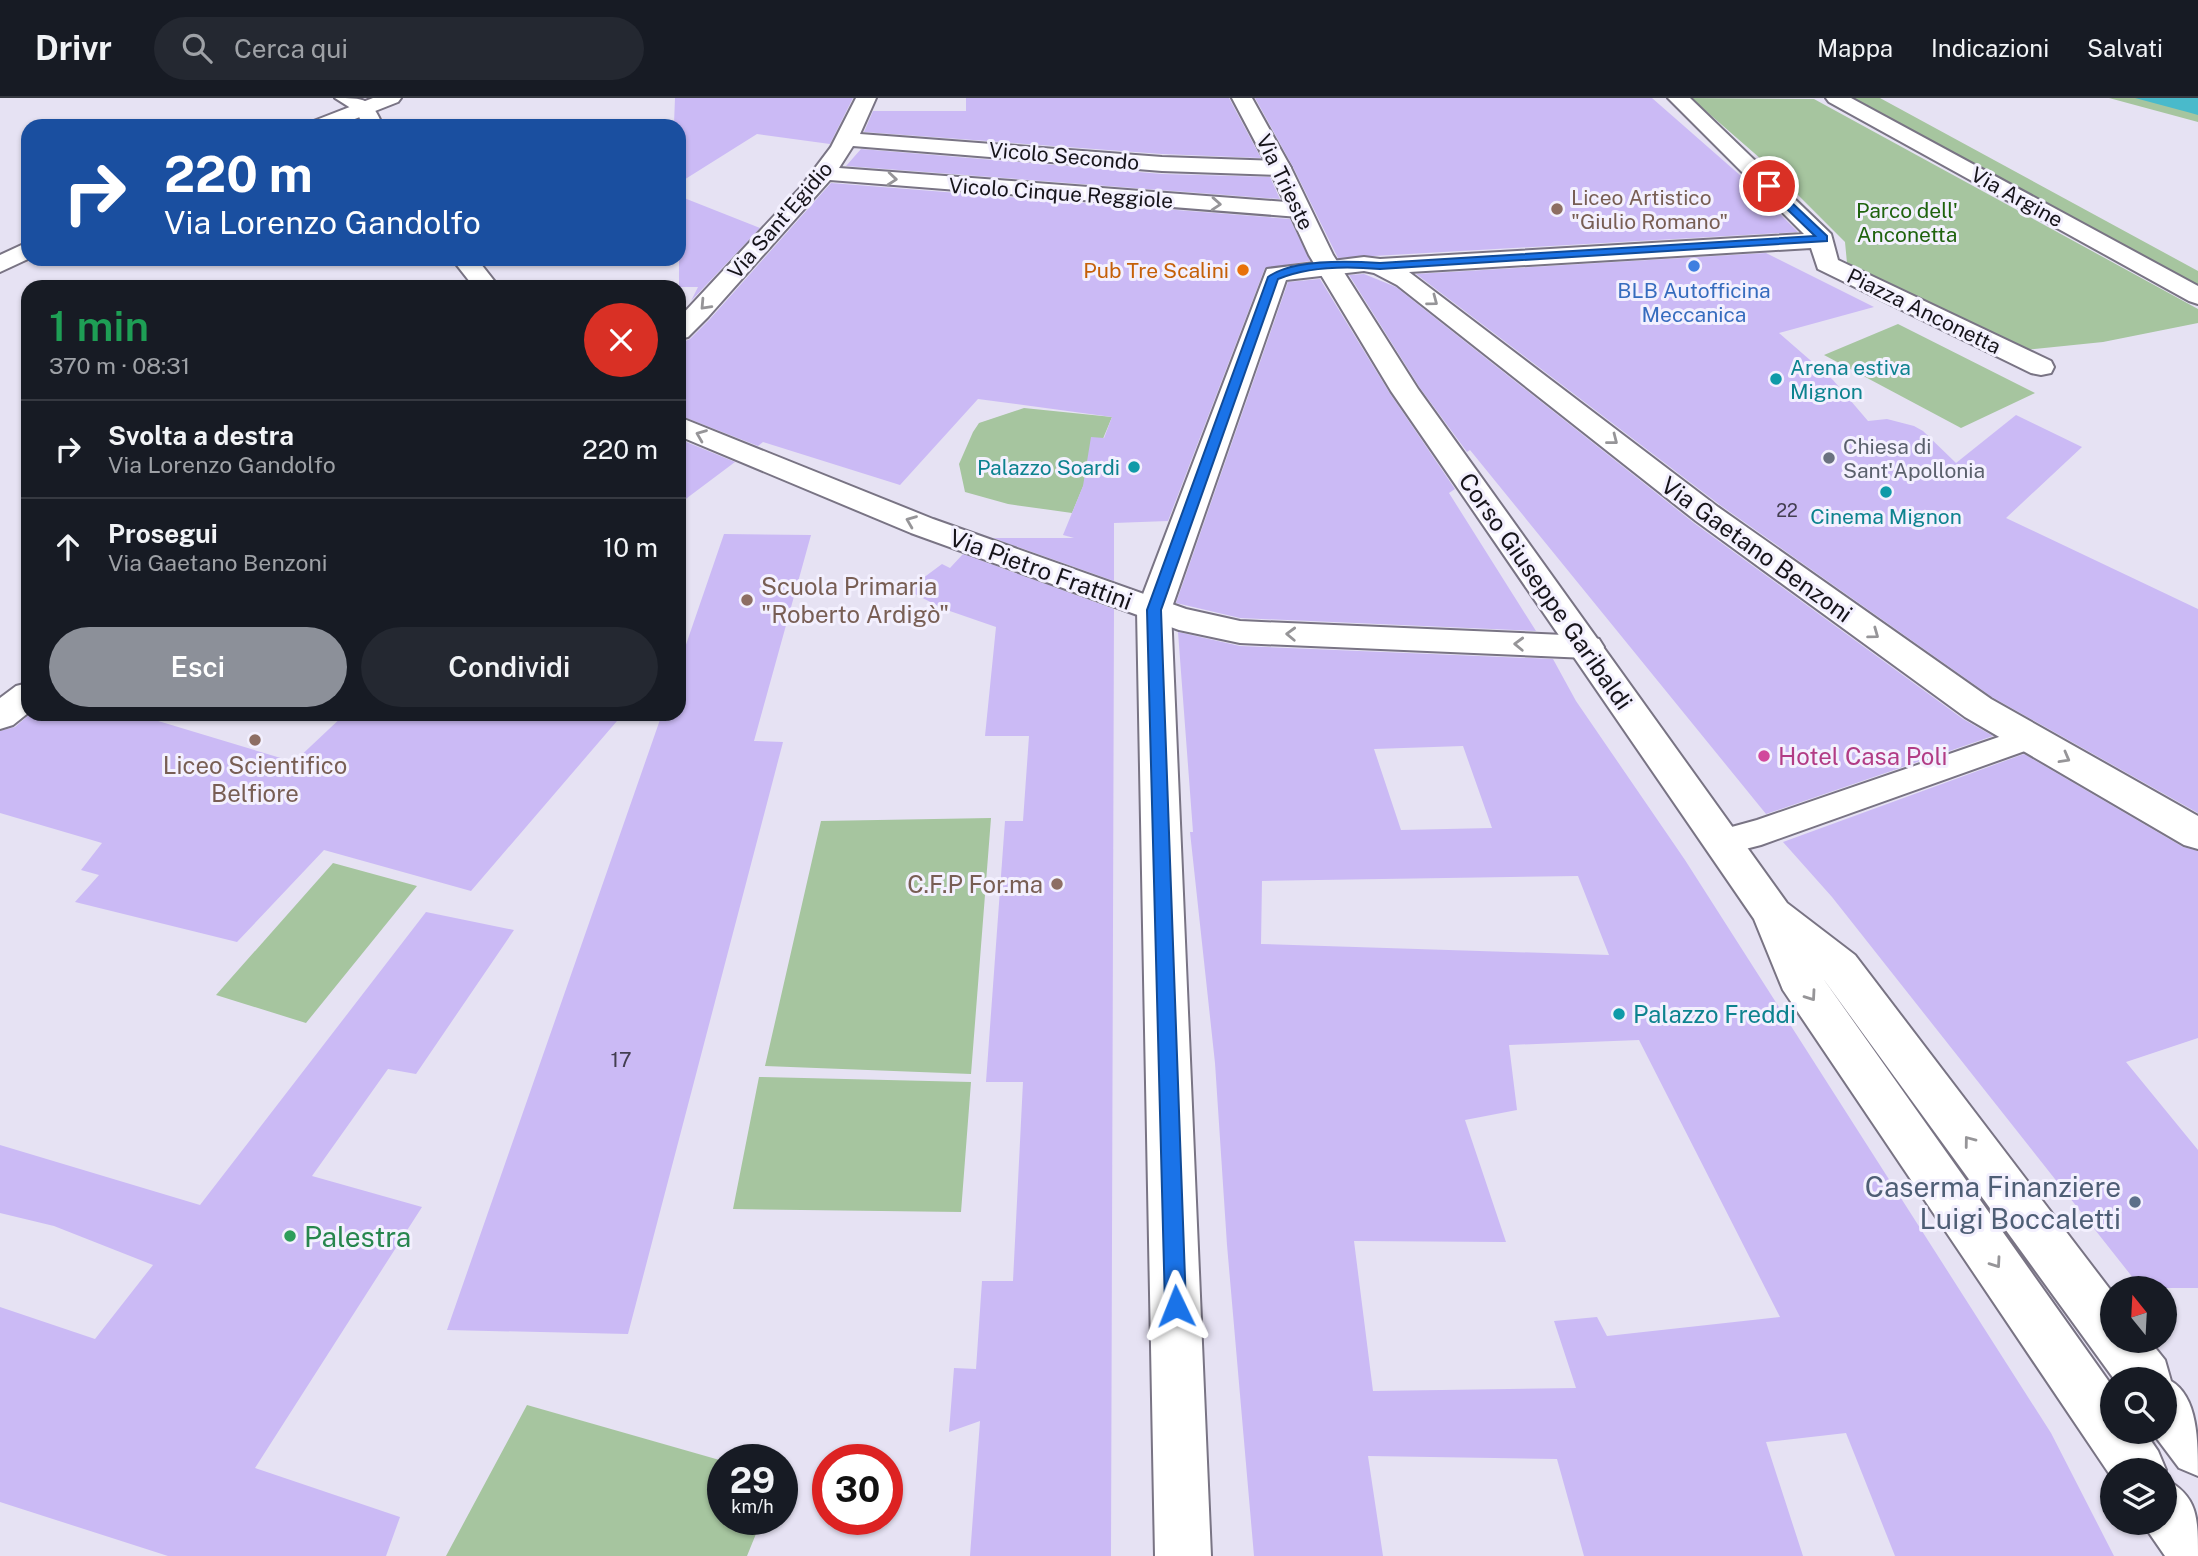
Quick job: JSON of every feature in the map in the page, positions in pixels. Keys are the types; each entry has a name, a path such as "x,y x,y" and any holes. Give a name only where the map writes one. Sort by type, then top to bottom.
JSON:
{"street":[{"path":"345,98 369,118 391,98"},
{"name":"Via Sant'Egidio","path":"686,324 824,173 848,139 866,98"},
{"name":"Via Trieste","path":"1242,98 1280,168 1327,267"},
{"name":"Piazza Anconetta","path":"1678,98 1823,239 1821,240 1827,264 2040,367"},
{"name":"Via Argine","path":"1836,98 2198,296"},
{"name":"Vicolo Secondo","path":"848,139 1162,164 1280,168"},
{"name":"Vicolo Cinque Reggiole","path":"824,173 1299,209"},
{"path":"1184,1556 1154,610 1273,277 1310,232"},
{"path":"1380,266 1821,240"},
{"path":"0,265 21,253"},
{"name":"Via Gaetano Benzoni","path":"1276,274 1349,264 1380,266 1406,280 1707,514 1978,708 2198,834"},
{"path":"470,266 481,280"},
{"name":"Corso Giuseppe Garibaldi","path":"1327,267 1446,450 1771,912 1798,977 2131,1458"},
{"name":"Via Pietro Frattini","path":"686,429 922,526 1179,619 1240,632 1587,647"},
{"path":"0,716 21,700"},
{"path":"1722,842 1761,832 2028,738"},
{"name":"Corso Giuseppe Garibaldi","path":"1771,912 1840,967 2100,1318"},
{"path":"2177,1421 2198,1450"},
{"path":"2177,1524 2198,1555"}],"green space":[{"name":"Parco dell' Anconetta","path":"1691,98 1814,99 2198,309 2198,323 2103,342 2024,350 1847,263 1845,242 1769,166"},
{"path":"1850,98 1880,98 2198,271 2198,286"},
{"path":"2109,98 2198,98 2198,122"},
{"path":"1898,324 2035,393 1961,428 1824,355"},
{"path":"1024,408 1112,417 1072,513 1008,504 965,492 959,464 979,423"},
{"path":"991,818 971,1074 765,1066 821,821"},
{"path":"333,863 417,886 306,1023 216,995"},
{"path":"759,1077 971,1082 961,1212 733,1209"},
{"path":"527,1405 707,1456 707,1535 756,1535 747,1556 446,1556"}],"water":[{"path":"2135,98 2198,98 2198,115 2191,113"}],"building":[{"path":"675,98 853,98 830,144 757,134 686,179 686,119 674,119"},
{"path":"966,98 1229,98 1261,158 1162,154 864,132 873,111 966,111"},
{"path":"1255,98 1652,98 1749,183 1798,232 1338,258"},
{"path":"861,149 1162,174 1270,177 1280,199 846,166"},
{"path":"831,183 1290,219 1310,261 1265,268 1168,521 1114,523 1114,581 993,538 1074,538 1063,535 1083,486 1091,437 1104,438 1112,417 978,399 900,485 763,442 758,446 686,418 686,341 710,319"},
{"path":"686,199 760,228 691,301 698,287 686,287 686,280 679,280 679,266 686,266"},
{"path":"1766,253 1874,307 1779,333 1833,380 1868,421 1887,419 1914,426 1923,431 1956,463 2016,415 2082,447 2006,518 2198,609 2198,813 1992,697 1720,505 1416,274"},
{"path":"1364,274 1396,287 1694,523 1963,719 1993,736 1766,814 1470,450 1467,452 1420,388 1349,275"},
{"path":"1320,279 1389,392 1455,489 1449,493 1536,631 1240,618 1176,603 1288,282"},
{"path":"686,442 735,462 686,499"},
{"path":"724,534 811,535 754,741 783,742 628,1334 447,1330 660,721 686,721 686,645"},
{"path":"963,554 1114,609 1111,1556 970,1556 980,1421 949,1432 954,1368 976,1369 982,1281 1013,1281 1023,1082 986,1082 1005,821 1023,821 1029,736 985,736 996,627 944,609 907,590 942,564 950,568"},
{"path":"1178,632 1240,646 1553,659 1576,701 1685,860 2051,1433 2100,1529 2100,1535 2103,1535 2114,1556 1895,1556 1846,1433 1766,1442 1803,1556 1584,1556 1557,1459 1368,1456 1383,1556 1254,1556 1227,1245 1215,1063 1190,832 1193,832","holes":["1463,746 1492,828 1401,830 1374,749","1578,876 1609,955 1261,944 1262,881","1639,1040 1780,1317 1607,1336 1597,1317 1554,1321 1576,1388 1373,1391 1354,1241 1506,1242 1465,1120 1517,1110 1509,1045"]},
{"path":"22,721 158,721 294,762 338,721 617,721 471,891 324,850 237,942 75,902 99,875 81,870 102,843 0,813 0,731 15,727"},
{"path":"2024,754 2183,847 2198,851 2198,1038 2126,1062 2198,1150 2198,1288 2177,1288 2177,1276 2132,1276 1832,897 1783,842"},
{"name":"Palestra","path":"426,912 514,930 416,1074 388,1069 312,1176 422,1207 255,1468 400,1517 386,1556 168,1556 0,1502 0,1307 95,1339 153,1265 54,1226 0,1213 0,1145 200,1205"}],"place":[{"name":"Liceo Artistico \"Giulio Romano\"","path":"1557,209"},
{"name":"BLB Autofficina Meccanica","path":"1694,266"},
{"name":"Pub Tre Scalini","path":"1243,270"},
{"name":"Arena estiva Mignon","path":"1776,379"},
{"name":"Chiesa di Sant'Apollonia","path":"1829,458"},
{"name":"Palazzo Soardi","path":"1134,467"},
{"name":"Cinema Mignon","path":"1886,492"},
{"name":"Scuola Primaria \"Roberto Ardigò\"","path":"747,600"},
{"name":"Liceo Scientifico Belfiore","path":"255,740"},
{"name":"Hotel Casa Poli","path":"1764,756"},
{"name":"C.F.P For.ma","path":"1057,884"},
{"name":"Palazzo Freddi","path":"1619,1014"},
{"name":"Caserma Finanziere Luigi Boccaletti","path":"2135,1202"},
{"name":"Palestra","path":"290,1236"}],"route":[{"path":"1176,1306 1154,610 1273,277 1287,271 1349,264 1380,266 1823,239 1769,186"}]}
